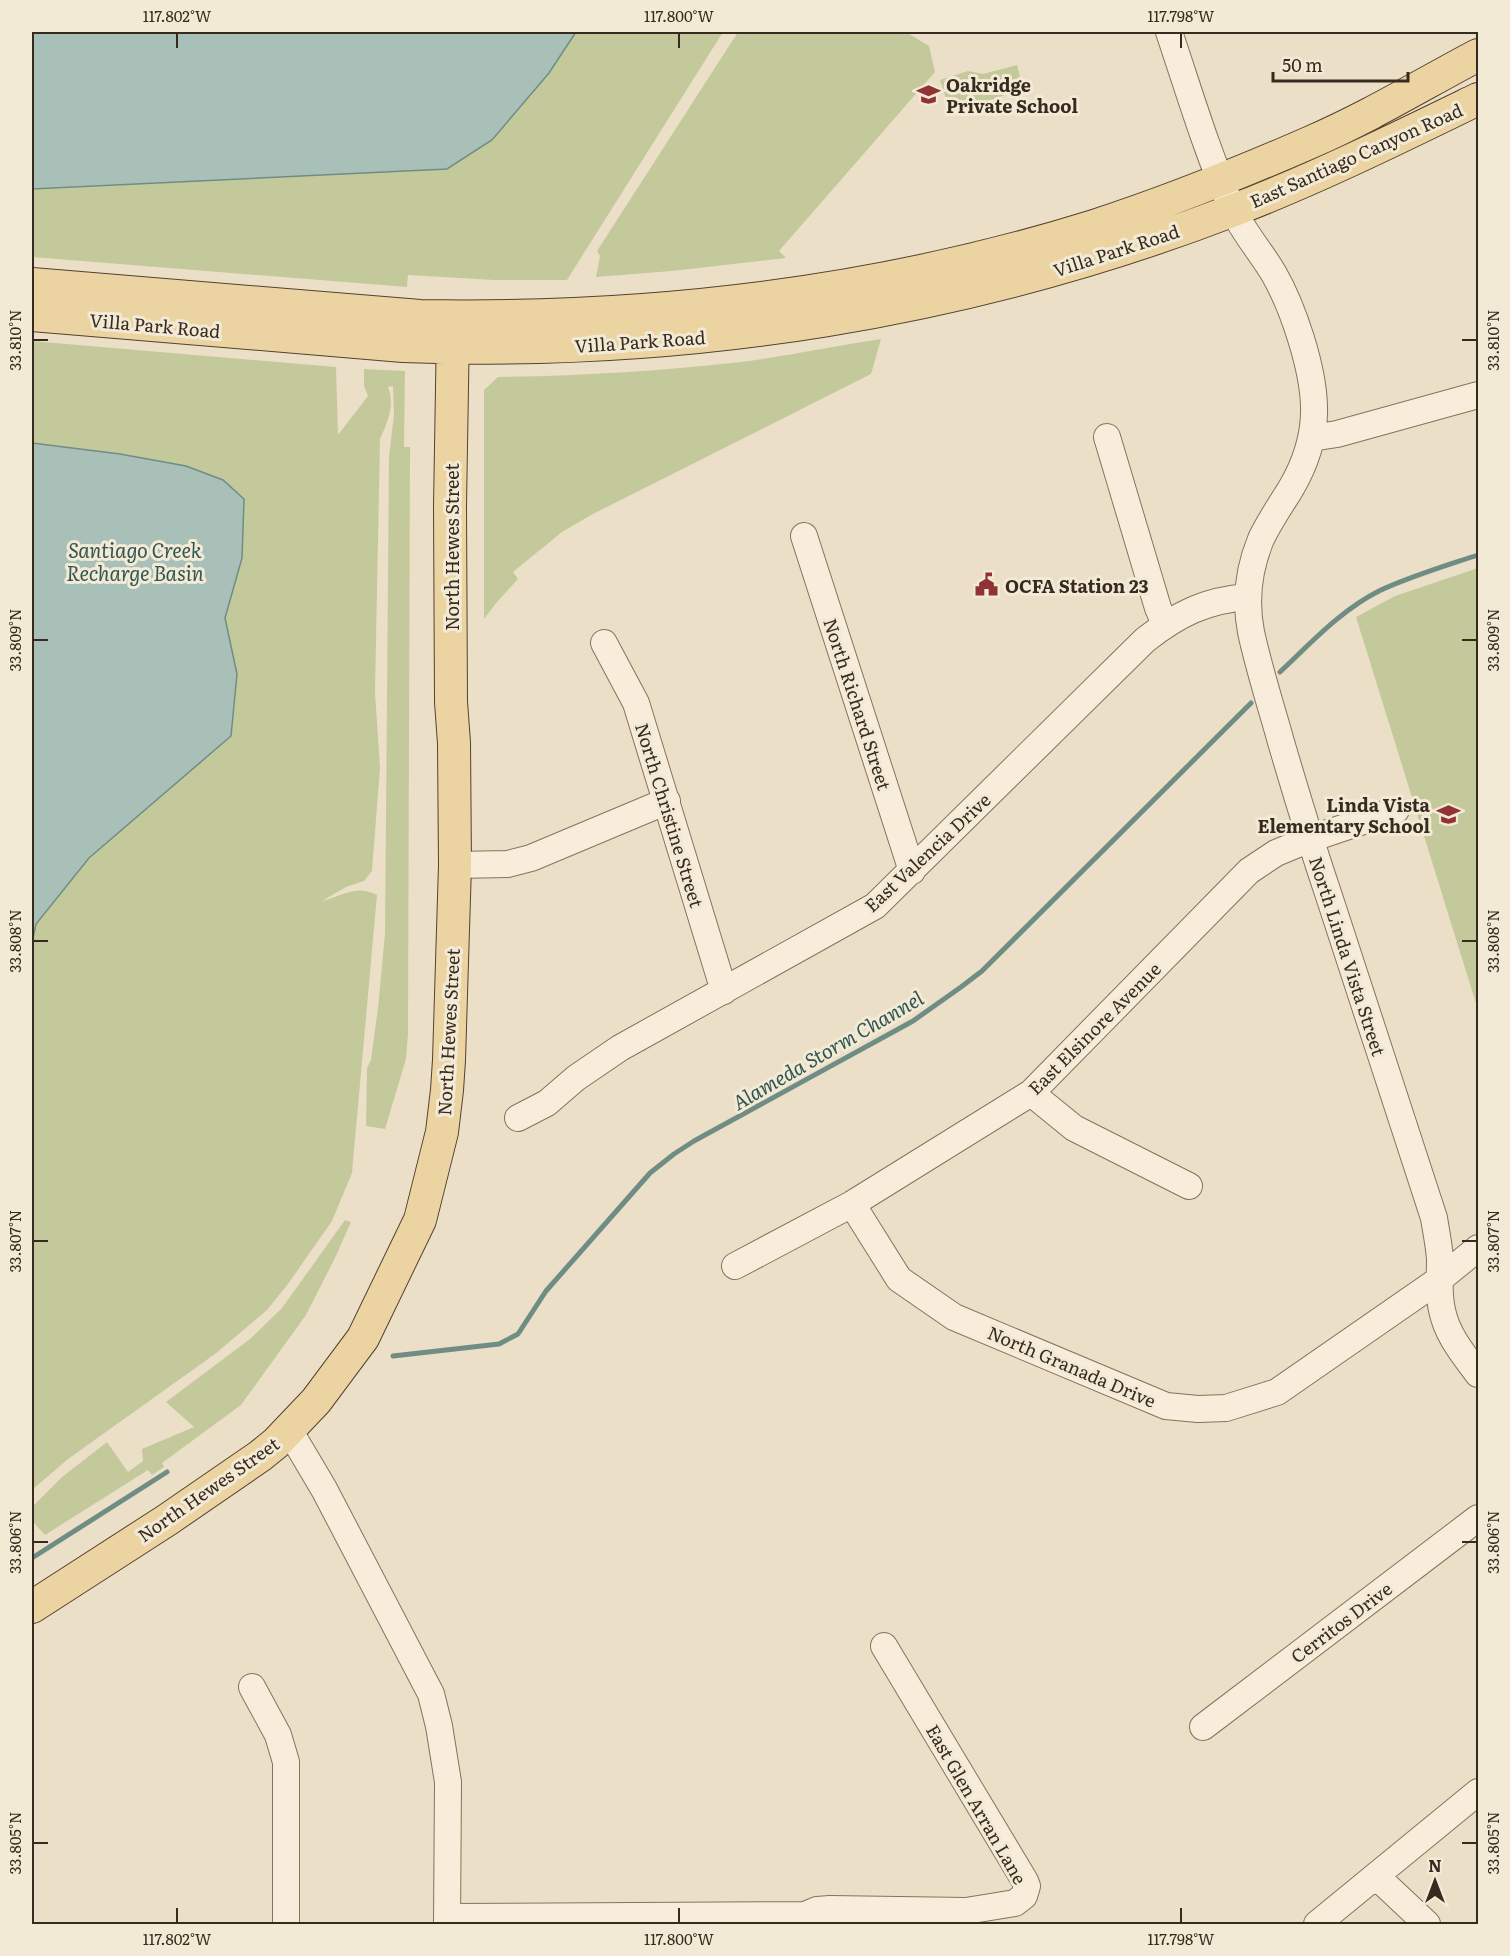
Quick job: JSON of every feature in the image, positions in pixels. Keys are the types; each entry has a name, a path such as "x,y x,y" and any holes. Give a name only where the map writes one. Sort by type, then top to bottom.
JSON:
{"main road":[{"name":"East Santiago Canyon Road","path":"1221,180 1360,119 1479,55"},
{"name":"East Santiago Canyon Road","path":"1233,210 1376,149 1479,99"},
{"name":"Villa Park Road","path":"32,284 408,315 574,315 656,310 730,303 832,288 944,265 1097,225 1221,180"},
{"name":"Villa Park Road","path":"32,315 403,346 580,346 647,342 725,335 837,319 933,300 1008,283 1124,248 1233,210"},
{"name":"North Hewes Street","path":"32,1606 176,1514 260,1456 290,1430 316,1401 363,1338 420,1220 441,1132 447,1090 455,865 450,506 453,316"}],"street":[{"name":"North Linda Vista Street","path":"1168,32 1233,210 1242,228 1282,289 1306,356 1314,407 1311,438 1292,487 1262,537 1254,560 1248,597 1251,631 1310,839 1434,1218 1440,1255 1442,1312 1460,1352 1479,1374"},
{"path":"1311,438 1337,434 1479,395"},
{"path":"1107,437 1158,608 1165,624"},
{"name":"North Richard Street","path":"804,536 912,871"},
{"name":"East Valencia Drive","path":"518,1118 547,1103 576,1078 620,1048 875,906 1145,640 1165,624 1187,611 1208,603 1248,597"},
{"name":"North Christine Street","path":"604,643 636,703 724,991"},
{"path":"455,865 508,864 531,858 667,801"},
{"name":"East Elsinore Avenue","path":"735,1266 852,1204 1030,1093 1249,871 1276,853 1396,810"},
{"path":"1030,1093 1074,1128 1189,1186"},
{"name":"North Granada Drive","path":"852,1204 899,1279 954,1317 1166,1406 1198,1409 1226,1408 1277,1392 1440,1279 1479,1248"},
{"path":"290,1430 324,1489 431,1694 448,1782 447,1921"},
{"name":"Cerritos Drive","path":"1203,1727 1479,1518"},
{"name":"East Glen Arran Lane","path":"447,1921 805,1915 817,1910 830,1909 966,1911 1015,1903 1026,1892 1025,1881 884,1646"},
{"path":"252,1687 278,1734 286,1762 286,1924"},
{"path":"1317,1924 1479,1792"},
{"path":"1377,1877 1427,1924"},
{"path":"805,1915 836,1924"}],"green space":[{"path":"576,32 723,32 567,280 494,280 408,275 407,287 32,257 32,189 447,168 492,140 549,73"},
{"path":"738,32 906,32 929,46 935,72 779,251 786,258 596,277 600,256 597,251"},
{"path":"1017,65 1022,85 1019,90 951,114 940,80 968,71 983,74"},
{"path":"881,339 871,374 591,515 562,532 513,572 518,579 484,619 484,390 498,377 590,374 711,365 758,360"},
{"path":"32,341 336,367 338,435 368,396 364,386 364,369 405,371 404,447 410,447 408,1034 406,1059 385,1129 366,1126 367,1068 371,1060 378,1008 385,933 389,457 394,414 393,386 388,387 391,407 380,439 375,692 380,768 372,871 364,881 346,887 322,901 356,891 377,895 352,1173 332,1221 267,1310 215,1354 68,1459 32,1490 32,943 35,924 89,858 231,736 237,674 225,618 242,558 244,499 223,480 120,454 32,443"},
{"name":"Linda Vista Elementary School","path":"1478,568 1478,1010 1356,617 1395,596"},
{"path":"345,1220 351,1222 306,1315 241,1405 162,1463 164,1467 152,1475 148,1470 45,1535 32,1521 32,1507 62,1477 107,1442 128,1472 143,1461 142,1449 194,1427 166,1402 250,1339 282,1308"}],"water":[{"path":"32,32 576,32 549,73 492,140 447,169 32,189"},
{"name":"Santiago Creek Recharge Basin","path":"32,443 120,454 186,466 223,480 244,499 242,558 225,618 237,674 231,736 89,858 36,924 32,943"}],"waterway":[{"name":"Alameda Storm Channel","path":"1280,672 1327,628 1365,599 1403,581 1478,555"},
{"name":"Alameda Storm Channel","path":"393,1356 499,1344 518,1334 546,1291 650,1173 694,1141 913,1021 982,971 1251,703"},
{"name":"Alameda Storm Channel","path":"32,1558 167,1472"}],"place":[{"name":"Oakridge Private School","path":"928,94"},
{"name":"OCFA Station 23","path":"987,585"},
{"name":"Linda Vista Elementary School","path":"1448,814"}]}
